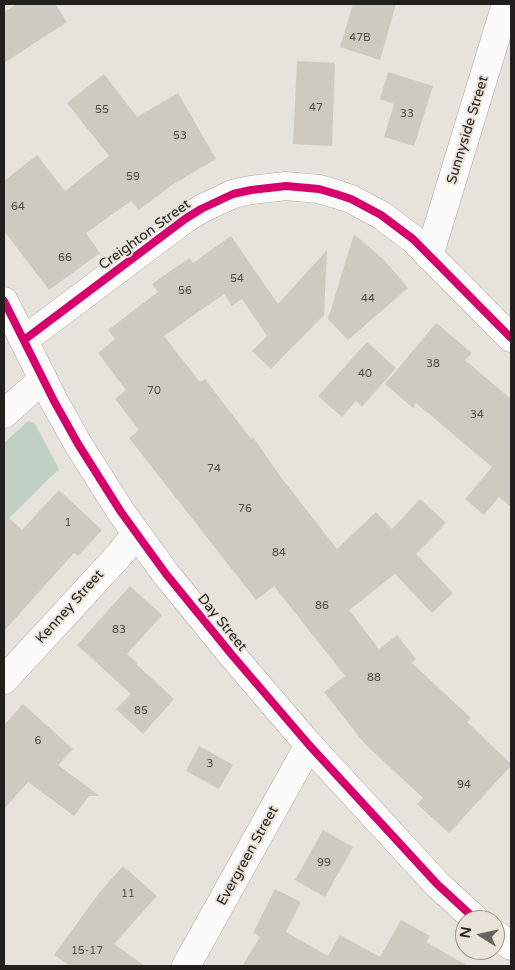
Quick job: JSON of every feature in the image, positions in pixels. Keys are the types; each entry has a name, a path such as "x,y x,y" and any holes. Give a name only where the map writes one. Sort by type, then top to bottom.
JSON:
{"street":[{"name":"Sunnyside Street","path":"429,256 506,4"},
{"name":"Creighton Street","path":"24,340 185,219 218,200 233,194 286,186 319,189 344,196 381,215 413,239 511,338"},
{"name":"Day Street","path":"4,301 78,444 106,489 166,574 309,745 436,884 465,910"},
{"path":"4,414 44,379"},
{"name":"Kenney Street","path":"4,680 121,552 136,533"},
{"name":"Evergreen Street","path":"186,966 309,745"}],"green space":[{"path":"28,421 35,424 59,469 4,523 4,443"}],"building":[{"path":"17,4 55,4 67,22 4,63 4,12"},
{"path":"353,4 396,4 380,60 340,47"},
{"path":"297,61 335,63 332,146 293,144"},
{"path":"388,72 433,86 414,146 384,137 394,104 380,99"},
{"path":"104,74 137,117 178,93 216,159 172,185 139,210 131,201 86,233 100,253 49,290 4,231 4,181 37,155 65,191 109,156 67,103"},
{"path":"354,234 384,260 408,288 348,340 328,319"},
{"path":"231,236 278,304 327,250 324,315 271,369 252,351 267,336 242,299 232,306 224,294 164,336 200,382 205,379 251,439 253,437 280,476 337,549 376,512 392,529 420,499 446,523 416,554 453,593 432,613 395,574 349,610 379,649 397,635 416,659 412,663 471,718 467,722 511,764 449,833 417,804 423,798 364,743 324,692 345,676 274,586 256,600 129,438 139,430 115,399 126,390 98,353 115,339 108,330 158,292 152,284 189,258 193,263"},
{"path":"436,323 472,353 465,360 511,399 511,507 499,497 484,515 465,499 492,467 416,403 413,408 385,384"},
{"path":"367,342 396,368 362,407 356,401 342,417 318,396"},
{"path":"59,490 102,530 78,556 74,553 4,631 4,513 22,530"},
{"path":"130,586 162,615 127,654 174,699 143,734 116,709 131,694 77,645"},
{"path":"23,704 73,749 58,765 100,796 89,796 74,816 28,782 4,809 4,725"},
{"path":"199,746 233,765 219,789 186,771"},
{"path":"323,830 353,847 325,897 295,880"},
{"path":"123,866 157,896 114,944 145,966 70,966 54,955 99,893"},
{"path":"275,889 301,902 286,932 328,956 340,935 380,957 401,920 430,936 426,942 468,966 242,966 260,937 253,933"}],"cycle path":[{"path":"24,340 201,209 233,194 286,186 319,189 336,194 351,199 381,215 413,239 511,338"},
{"path":"4,301 54,401 78,444 121,512 166,574 309,745 437,884 465,910"}]}
